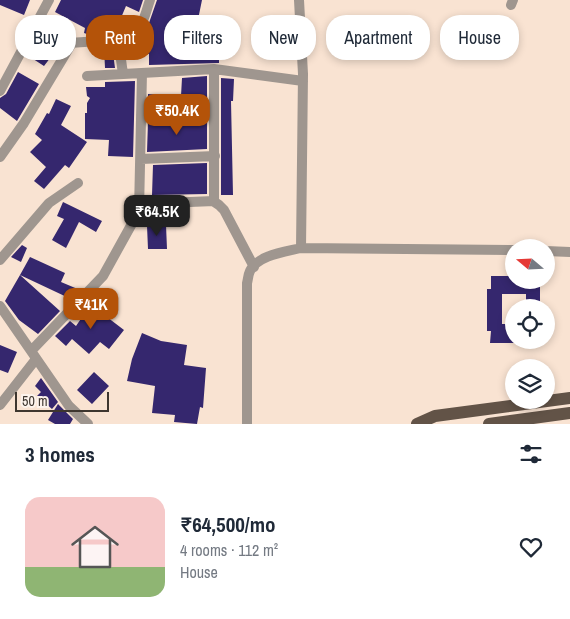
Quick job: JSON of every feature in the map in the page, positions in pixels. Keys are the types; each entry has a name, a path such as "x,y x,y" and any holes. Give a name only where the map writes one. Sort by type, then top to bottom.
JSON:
{"main road":[{"path":"417,424 435,416 570,398"},
{"path":"489,424 570,413"}],"street":[{"path":"0,91 49,0"},
{"path":"145,15 150,0"},
{"path":"299,0 303,81 301,248"},
{"path":"0,157 24,123 72,43 86,41"},
{"path":"121,60 123,74"},
{"path":"87,76 214,69 303,81"},
{"path":"214,69 213,115 215,156 213,202 224,210 254,267"},
{"path":"0,405 34,355 103,276 138,215 141,204 142,73"},
{"path":"141,116 213,115"},
{"path":"141,158 215,156"},
{"path":"0,260 46,206 78,184"},
{"path":"141,204 214,201"},
{"path":"247,424 247,283 250,270 257,263 268,257 301,248 505,250"},
{"path":"555,251 570,252"},
{"path":"0,307 69,406 88,424"}],"building":[{"path":"0,0 30,0 24,15 0,5"},
{"path":"61,0 143,0 139,12 126,6 122,15 86,15 86,34 84,33 85,28 76,23 76,15 61,15 55,12"},
{"path":"157,0 202,0 199,15 164,15 164,60 219,60 219,63 149,65 149,60 154,60 154,15 152,15"},
{"path":"35,60 49,60 44,66"},
{"path":"105,60 114,60 115,68 105,68"},
{"path":"18,72 39,84 17,121 0,108 0,98 6,94"},
{"path":"207,76 207,108 148,108 148,94 181,96 182,78"},
{"path":"221,78 234,79 233,101 231,101 233,195 221,195"},
{"path":"135,81 133,157 108,156 109,140 85,139 85,113 87,113 87,103 90,98 87,96 86,87 105,87 105,82"},
{"path":"56,99 71,106 61,125 87,142 69,168 65,165 44,189 34,181 46,167 30,152 42,140 35,134 47,113 49,114"},
{"path":"148,122 207,122 207,149 147,152"},
{"path":"207,163 207,194 152,195 153,165"},
{"path":"63,202 102,221 96,232 79,222 66,248 52,240 64,219 57,216"},
{"path":"166,225 167,249 148,249 147,226"},
{"path":"22,245 27,248 21,262 11,257"},
{"path":"30,257 65,273 61,282 80,290 71,299 20,275"},
{"path":"20,275 60,311 38,334 19,320 5,301"},
{"path":"491,276 505,276 505,289 540,289 540,299 526,299 526,294 502,294 502,324 505,324 505,343 490,343 491,331 487,331 487,289 491,289"},
{"path":"90,299 102,307 99,311 124,330 109,349 100,342 89,354 72,339 66,346 55,336 70,321 76,326 89,307 85,305"},
{"path":"142,333 161,341 187,345 184,365 206,368 203,408 200,407 197,424 174,422 175,415 152,413 155,386 127,381 132,359"},
{"path":"0,345 17,352 8,373 0,370"},
{"path":"94,372 109,386 92,404 77,390"},
{"path":"41,378 58,402 52,409 37,396 41,392 35,386"},
{"path":"58,404 73,419 70,424 55,424 48,420"}]}
